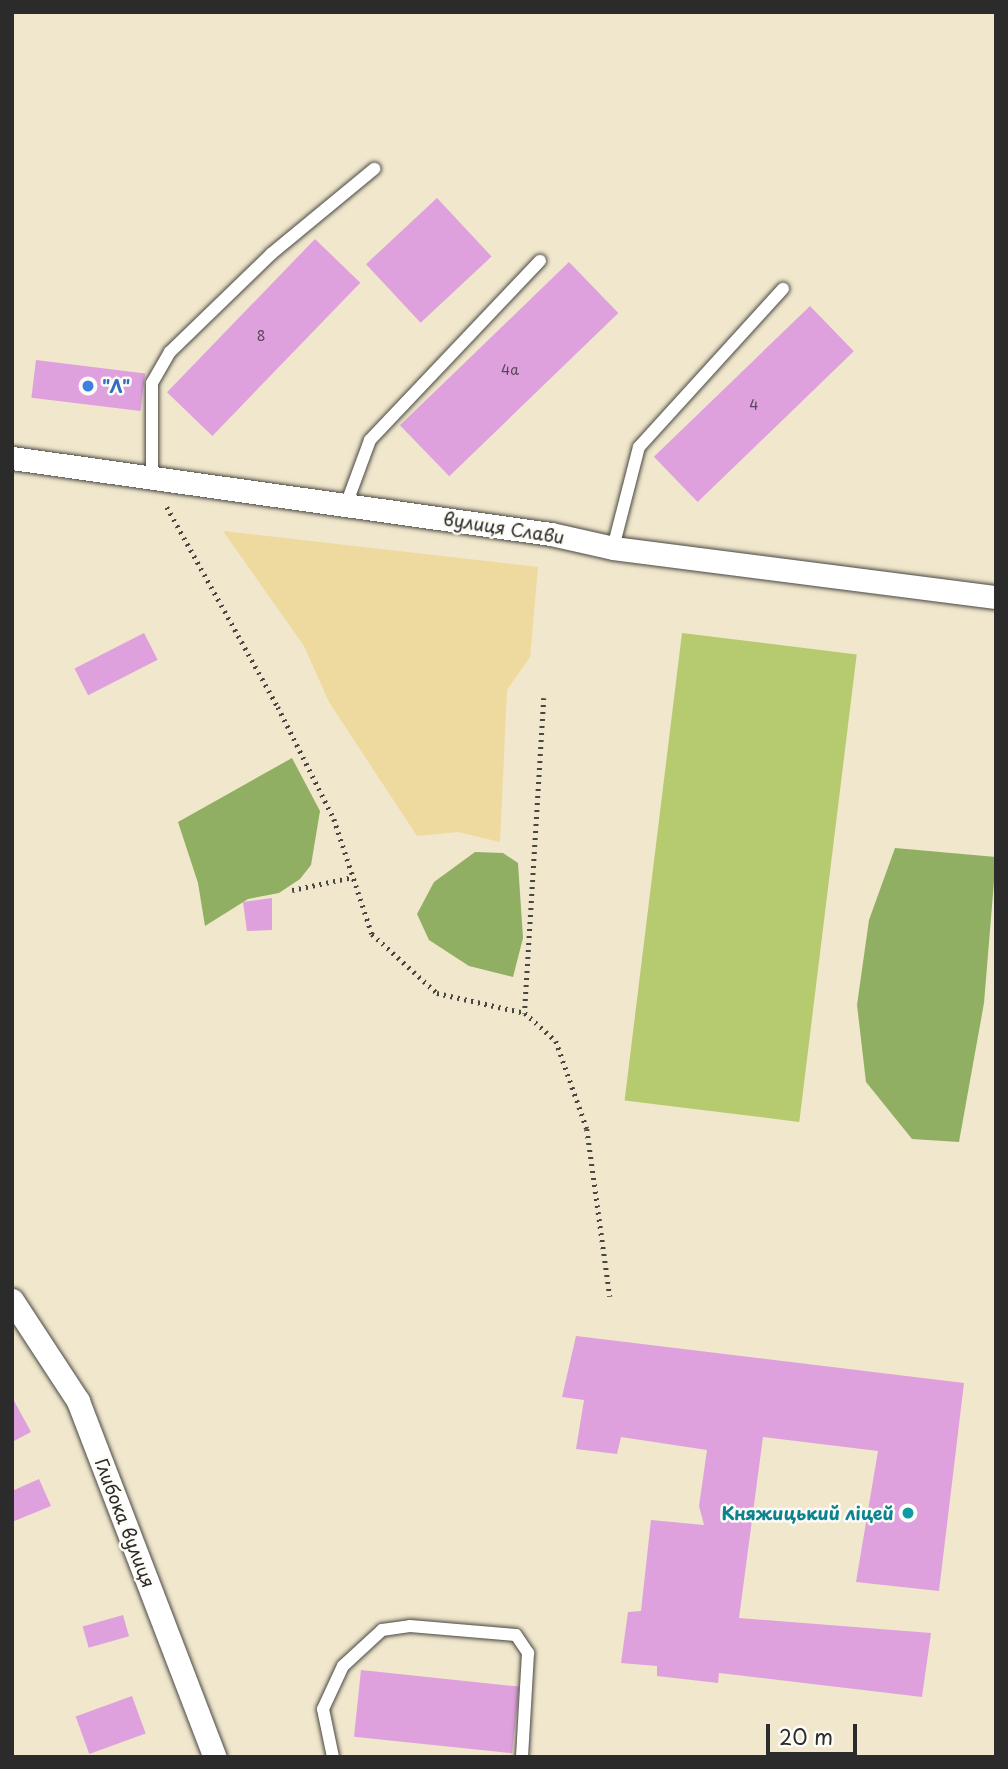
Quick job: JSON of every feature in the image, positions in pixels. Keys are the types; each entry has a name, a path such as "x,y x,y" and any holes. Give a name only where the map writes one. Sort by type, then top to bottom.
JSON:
{"street":[{"name":"вулиця Слави","path":"12,458 551,534 613,548 996,597"},
{"name":"Глибока вулиця","path":"12,1300 78,1401 215,1757"}],"lane":[{"path":"152,478 152,383 170,352 271,254 374,169"},
{"path":"346,505 370,440 540,261"},
{"path":"613,548 639,447 783,289"},
{"path":"333,1757 324,1709 343,1666 382,1630 410,1626 516,1635 528,1653 523,1757"}],"path":[{"path":"152,478 278,707 334,819 372,934 437,993 525,1013 556,1041 587,1129 610,1296"},
{"path":"525,1013 544,698"},
{"path":"292,890 353,877"}],"green space":[{"path":"682,633 857,654 799,1122 625,1100"},
{"path":"292,758 320,811 311,865 300,879 279,893 248,899 205,926 198,883 178,822"},
{"path":"895,848 996,857 984,1003 959,1142 912,1139 866,1082 857,1005 869,920"},
{"path":"475,852 503,853 518,863 523,938 513,977 469,966 429,940 417,914 434,882"}],"sand":[{"path":"223,531 538,567 530,657 507,690 500,842 458,832 417,836 329,702 304,646"}],"building":[{"path":"437,198 492,257 421,323 366,264"},
{"path":"315,239 360,283 212,436 167,392"},
{"path":"569,262 618,313 449,476 400,425"},
{"path":"810,306 854,351 698,502 654,457"},
{"name":"\"Л\"","path":"36,360 145,373 141,411 31,398"},
{"path":"144,633 158,660 88,695 75,668"},
{"path":"272,898 272,930 247,931 243,902"},
{"name":"Княжицький ліцей","path":"576,1336 964,1383 939,1591 856,1582 878,1451 763,1437 739,1618 931,1633 922,1697 719,1673 718,1683 657,1676 657,1666 621,1663 628,1612 641,1611 651,1520 704,1525 699,1506 707,1450 621,1437 617,1454 576,1449 584,1400 562,1397"},
{"path":"12,1397 31,1432 12,1442"},
{"path":"39,1479 51,1506 12,1522 12,1491"},
{"path":"123,1615 129,1636 89,1648 83,1627"},
{"path":"361,1670 519,1687 512,1753 354,1737"},
{"path":"132,1696 146,1734 89,1754 76,1717"}],"place":[{"name":"\"Л\"","path":"88,386"},
{"name":"Княжицький ліцей","path":"908,1513"}]}
